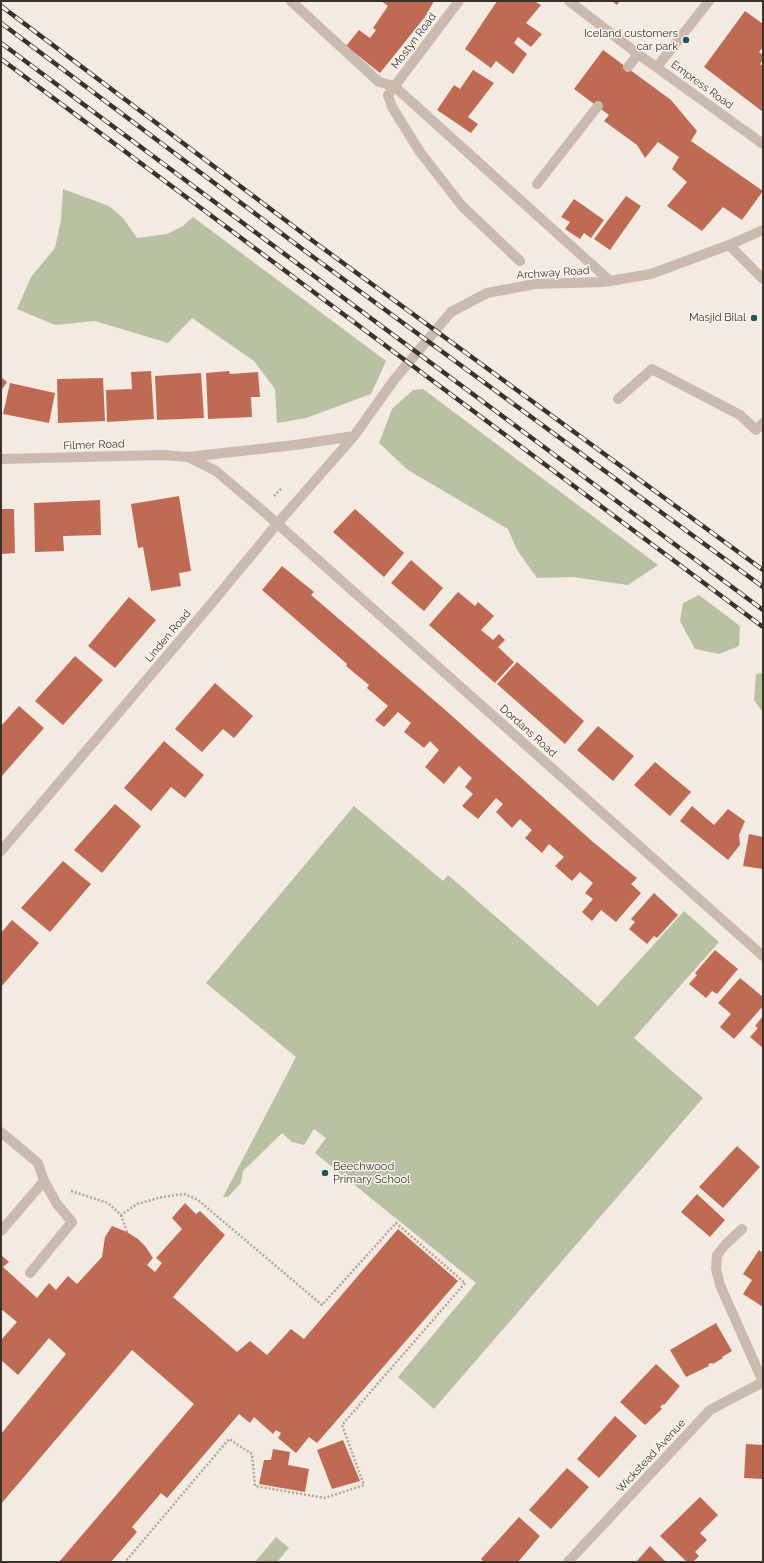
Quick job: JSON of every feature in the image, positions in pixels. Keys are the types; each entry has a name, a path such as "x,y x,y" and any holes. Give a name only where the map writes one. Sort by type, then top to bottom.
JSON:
{"street":[{"path":"291,1 379,82 391,90 610,281"},
{"name":"Mostyn Road","path":"391,90 459,1"},
{"name":"Empress Road","path":"569,1 638,54 763,144"},
{"path":"657,67 709,1"},
{"path":"628,67 638,54"},
{"path":"391,90 392,107 420,152 462,206 520,261"},
{"path":"538,184 598,106"},
{"name":"Archway Road","path":"354,436 394,380 451,312 487,293 535,284 610,281 651,274 729,245 763,230"},
{"path":"729,245 763,279"},
{"path":"618,399 652,369 740,415 761,430"},
{"name":"Filmer Road","path":"1,459 162,455 188,457 295,445 354,436"},
{"name":"Linden Road","path":"1,851 277,524 354,436"},
{"name":"Filmer Road","path":"188,457 216,471 277,524"},
{"name":"Dordans Road","path":"277,524 763,956"},
{"path":"1,1132 38,1163 44,1181 57,1204 72,1222 30,1273"},
{"path":"1,1231 44,1181"},
{"path":"742,1229 717,1255 716,1269 720,1285 763,1382"},
{"name":"Wickstead Avenue","path":"568,1562 710,1410 763,1382"}],"path":[{"path":"44,1181 108,1203 121,1215 127,1232"},
{"path":"121,1215 137,1204 162,1197 184,1194 198,1200 322,1305 396,1223 465,1283 342,1425 364,1485 324,1498 254,1486 252,1454 229,1439 125,1562"}],"green space":[{"path":"63,189 109,206 123,218 137,238 167,234 183,226 193,217 386,361 371,394 306,418 277,423 275,389 254,361 192,318 168,343 95,321 55,325 17,309 31,277 55,248 61,220"},
{"path":"423,389 658,565 628,585 573,577 537,578 517,550 508,529 408,470 379,443 392,409 413,390"},
{"path":"699,595 740,626 739,646 719,654 695,649 680,621 683,603"},
{"path":"763,673 763,713 754,700 756,674"},
{"path":"354,806 443,881 448,875 598,1006 684,911 719,942 634,1038 703,1098 434,1409 398,1377 476,1283 315,1153 326,1138 314,1129 304,1145 292,1142 282,1133 243,1171 241,1183 228,1197 223,1197 296,1057 206,983"},
{"path":"276,1537 289,1548 277,1562 255,1562"}],"building":[{"path":"381,1 434,1 425,17 380,73 346,46 359,30 370,38 376,30 373,28 388,6"},
{"path":"497,1 534,1 541,5 526,23 542,34 531,47 518,37 514,43 527,54 513,74 496,61 491,68 465,49"},
{"path":"612,1 620,1 617,5"},
{"path":"745,11 763,24 763,47 759,52 763,55 763,60 760,64 763,66 763,112 704,67"},
{"path":"603,50 671,100 697,131 691,141 763,191 742,220 723,207 702,231 667,206 687,182 672,169 679,157 658,142 645,158 637,145 604,121 609,115 574,89"},
{"path":"473,70 494,83 468,117 478,124 471,133 437,110 454,85 460,89"},
{"path":"626,196 641,206 610,250 594,239"},
{"path":"574,199 604,220 591,238 584,233 580,239 565,229 570,222 561,217"},
{"path":"151,371 154,419 107,422 106,390 132,389 131,372"},
{"path":"229,371 230,374 258,372 260,397 251,397 252,417 208,419 206,373"},
{"path":"201,373 204,418 157,420 155,376"},
{"path":"1,377 7,382 1,391"},
{"path":"103,378 105,421 58,423 57,379"},
{"path":"10,383 55,393 49,423 3,414"},
{"path":"179,496 191,571 179,573 181,586 151,591 143,547 138,548 131,504"},
{"path":"100,500 101,535 63,536 64,551 35,552 34,503"},
{"path":"1,509 14,509 15,553 1,554"},
{"path":"355,509 404,553 384,577 333,532"},
{"path":"411,560 443,588 424,611 391,583"},
{"path":"282,566 314,592 311,595 443,708 593,842 637,878 631,884 641,893 616,922 601,910 592,921 582,912 593,899 585,893 593,883 580,872 572,881 555,866 564,857 549,844 542,853 525,838 532,830 520,819 512,828 496,812 503,804 496,798 478,819 462,806 473,794 465,787 472,778 459,766 444,784 425,767 439,750 430,741 424,748 404,732 411,723 398,712 384,727 375,720 388,706 367,688 369,685 346,666 347,664 262,590"},
{"path":"458,592 475,606 478,602 494,616 481,630 493,640 499,634 505,640 498,647 514,662 495,683 429,625"},
{"path":"129,597 156,620 115,668 88,646"},
{"path":"75,656 103,680 63,725 35,701"},
{"path":"517,662 584,721 565,744 497,684"},
{"path":"215,683 253,716 234,738 223,729 202,752 175,729"},
{"path":"19,706 44,728 1,777 1,726"},
{"path":"598,726 634,756 613,781 577,750"},
{"path":"164,741 204,775 185,798 171,787 151,811 124,788"},
{"path":"655,762 691,792 670,816 634,785"},
{"path":"115,804 141,826 102,873 74,850"},
{"path":"692,806 714,825 728,809 745,821 739,835 740,845 728,860 680,821"},
{"path":"749,834 763,837 763,869 743,866"},
{"path":"63,861 91,884 50,932 21,908"},
{"path":"654,893 678,915 657,938 654,936 647,944 629,929 635,922 631,919"},
{"path":"12,920 39,943 1,987 1,933"},
{"path":"715,950 738,969 717,994 712,991 706,998 689,984 697,975 695,973"},
{"path":"740,978 763,997 763,1006 734,1039 720,1027 731,1014 718,1003"},
{"path":"763,1016 763,1048 750,1037 758,1028 755,1026"},
{"path":"737,1146 760,1167 723,1208 699,1187"},
{"path":"697,1194 725,1220 710,1237 681,1212"},
{"path":"185,1203 196,1214 200,1211 225,1235 173,1297 237,1352 250,1341 267,1355 291,1329 304,1339 398,1229 458,1281 317,1443 309,1437 296,1453 278,1438 281,1433 276,1430 273,1434 254,1417 250,1423 239,1414 167,1498 161,1493 132,1527 137,1532 111,1562 59,1562 194,1404 132,1350 1,1504 1,1434 66,1354 49,1338 18,1375 1,1360 1,1340 17,1322 1,1309 1,1255 9,1262 3,1267 37,1298 49,1283 56,1290 68,1276 77,1284 102,1257 105,1237 112,1226 127,1232 138,1239 145,1246 153,1258 147,1265 155,1272 162,1263 156,1258 182,1229 172,1218"},
{"path":"759,1250 763,1253 763,1307 743,1294 752,1280 743,1274"},
{"path":"716,1323 732,1351 713,1364 708,1364 709,1366 686,1377 670,1350"},
{"path":"656,1364 680,1386 664,1405 663,1404 660,1407 662,1409 645,1425 620,1402"},
{"path":"615,1416 637,1436 599,1478 577,1459"},
{"path":"343,1440 360,1481 332,1489 317,1450"},
{"path":"746,1444 763,1445 763,1479 744,1478"},
{"path":"273,1449 290,1452 288,1465 309,1469 305,1492 259,1484 264,1460 271,1460"},
{"path":"567,1468 589,1487 551,1529 529,1510"},
{"path":"700,1497 718,1515 700,1533 707,1540 695,1552 699,1556 693,1562 687,1562 660,1536"},
{"path":"519,1517 540,1536 518,1562 484,1562 481,1559"},
{"path":"650,1546 666,1562 636,1562"}],"railway":[{"path":"1,6 313,241 763,570"},
{"path":"1,23 305,251 763,587"},
{"path":"1,43 763,610"},
{"path":"1,59 763,627"}],"place":[{"name":"Iceland customers car park","path":"686,40"},
{"name":"Masjid Bilal","path":"754,318"},
{"name":"Beechwood Primary School","path":"325,1173"}]}
